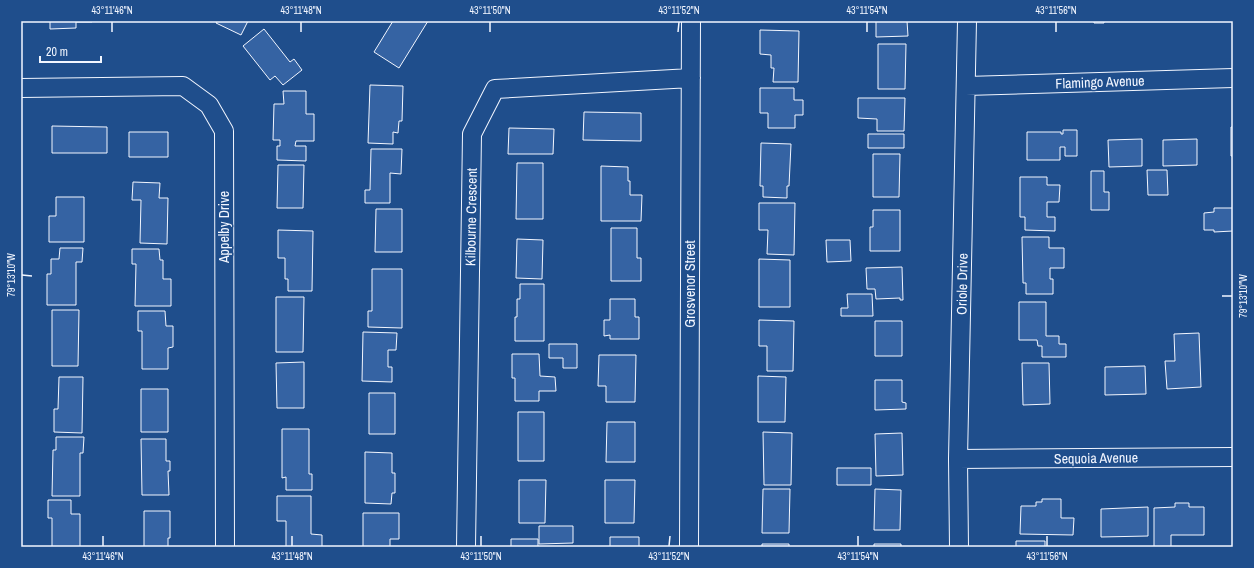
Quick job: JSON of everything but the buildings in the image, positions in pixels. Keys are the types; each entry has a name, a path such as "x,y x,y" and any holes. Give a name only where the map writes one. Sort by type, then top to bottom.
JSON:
{"street":[{"name":"Grosvenor Street","path":"689,547 691,21"},
{"name":"Oriole Drive","path":"959,547 958,459 967,21"},
{"name":"Kilbourne Crescent","path":"466,547 472,134 495,89 691,78"},
{"name":"Flamingo Avenue","path":"966,86 1233,78"},
{"name":"Appelby Drive","path":"21,88 183,86 210,105 224,130 225,547"},
{"name":"Sequoia Avenue","path":"958,459 1233,457"}]}
